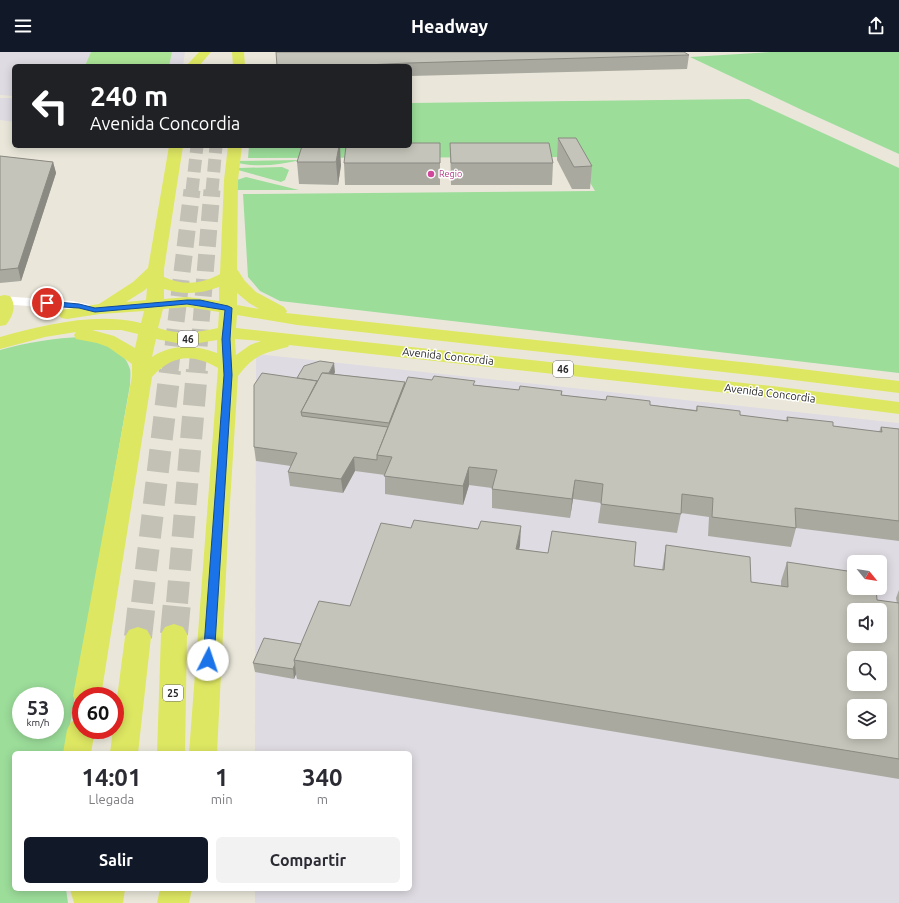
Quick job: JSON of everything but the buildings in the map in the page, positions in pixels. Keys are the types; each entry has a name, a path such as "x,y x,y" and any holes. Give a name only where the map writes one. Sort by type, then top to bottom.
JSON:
{"main road":[{"path":"194,64 205,52"},
{"path":"208,64 210,52"},
{"path":"238,52 239,64"},
{"path":"89,687 142,369 155,304 156,274 176,148"},
{"path":"202,751 227,370 226,332 228,308 231,180 235,148"},
{"path":"156,274 165,284 187,288 211,285 221,281 228,273"},
{"path":"228,273 250,297 297,320"},
{"path":"98,310 139,286 156,274"},
{"path":"0,321 3,319 5,310 4,300"},
{"name":"Avenida Concordia","path":"0,330 63,315 98,310 155,304 200,303 297,320 769,371 899,387"},
{"name":"Avenida Concordia","path":"0,343 81,325 120,325 175,338 190,339 226,332 772,392 899,408"},
{"path":"26,336 64,334 95,336 115,342 125,348 142,369"},
{"path":"227,370 246,354 257,349 273,344 312,341"},
{"path":"142,369 150,367 169,355 183,352 204,353 213,356 227,370"},
{"name":"25","path":"171,751 174,634"},
{"path":"124,751 138,637"},
{"path":"77,751 79,739"},
{"path":"87,891 90,903"},
{"path":"107,903 109,891"},
{"path":"167,891 167,903"},
{"path":"173,903 176,891"}],"street":[{"path":"4,300 72,305 98,310"},
{"path":"4,300 63,315"}],"shaded area":[{"path":"0,52 185,52 183,64 12,64 12,96 0,95"},
{"path":"0,98 12,98 12,122 0,120"},
{"path":"256,354 899,423 899,903 255,903 255,891 412,891 412,751 255,751"}],"green space":[{"path":"91,52 172,52 169,64 86,64"},
{"path":"771,52 899,52 899,154 690,57"},
{"path":"749,99 899,168 899,373 280,301 260,291 248,277 243,194 595,191 575,157 248,158 249,148 412,148 412,103"},
{"path":"301,160 268,165 251,165 234,162 234,161"},
{"path":"282,167 289,170 285,180 281,182 238,170 239,168"},
{"path":"246,177 299,190 231,190 237,180"},
{"path":"83,337 98,341 118,351 127,362 130,369 130,385 77,687 72,687 72,713 65,751 12,751 12,891 66,891 68,903 0,903 0,350 51,339"}],"tunnel":[{"path":"192,191 197,148"},
{"path":"212,191 216,148"},
{"path":"170,371 192,190"},
{"path":"197,371 212,190"},
{"path":"142,603 170,370"},
{"path":"177,603 197,370"},
{"path":"138,637 142,602"},
{"path":"174,634 177,602"}],"place":[{"name":"Regio","path":"431,174"}],"route":[{"path":"47,303 79,306 95,310 176,302 200,303 228,308 226,339 228,375 208,660"}]}
